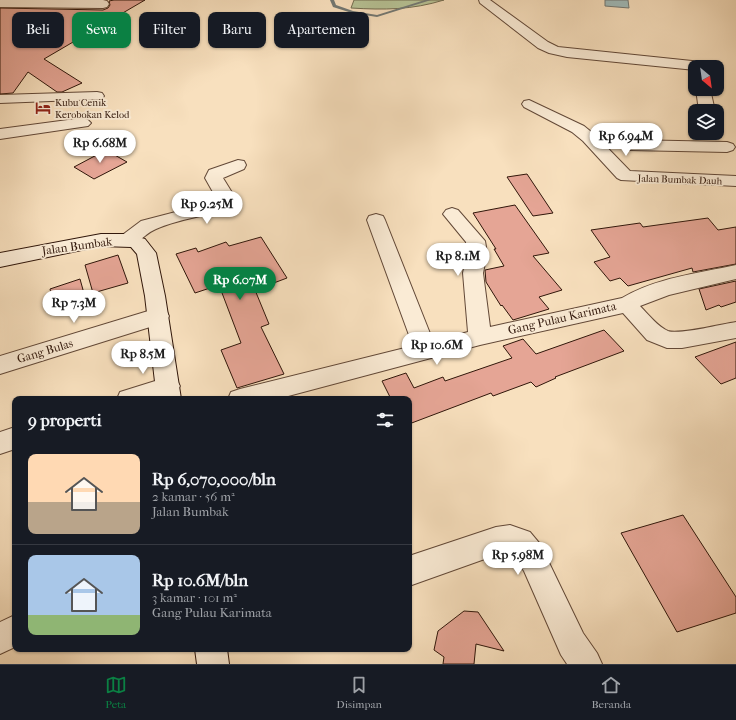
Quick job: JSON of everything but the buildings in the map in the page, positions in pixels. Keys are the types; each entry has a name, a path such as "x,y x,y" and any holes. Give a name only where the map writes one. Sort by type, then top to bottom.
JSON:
{"street":[{"path":"484,1 543,45 554,50 567,53 688,65"},
{"path":"0,3 102,4"},
{"path":"0,99 97,96"},
{"name":"Jalan Bumbak Dauh","path":"529,104 578,129 589,138 622,174 627,176 736,181"},
{"path":"0,134 83,123"},
{"path":"724,140 732,152"},
{"path":"629,145 732,152"},
{"path":"128,240 148,226 157,222 222,206 227,203 227,199 214,178 215,174 238,165"},
{"path":"452,214 475,241 477,253 473,273 480,337"},
{"path":"376,220 426,351"},
{"name":"Jalan Bumbak","path":"0,260 101,240 128,240 138,243 146,253 149,264 158,316 168,392"},
{"name":"Gang Pulau Karimata","path":"252,396 480,337 628,304 634,299 654,292 736,272"},
{"path":"628,304 633,312 654,334 667,340 682,340 736,330"},
{"name":"Gang Bulas","path":"0,365 158,316"},
{"path":"146,396 168,392"},
{"path":"0,443 12,439"},
{"path":"412,570 496,541 509,538 515,539 526,549 534,561 572,644 586,664"},
{"path":"0,638 12,632"},
{"path":"211,652 213,664"}],"green space":[{"path":"354,0 444,0 421,6 375,9 351,8"}],"water":[{"path":"605,0 628,0 629,8 605,6"}],"waterway":[{"path":"332,0 334,6 352,12 377,16 429,0"}],"place":[{"name":"Kubu Cenik Kerobokan Kelod","path":"43,108"}]}
